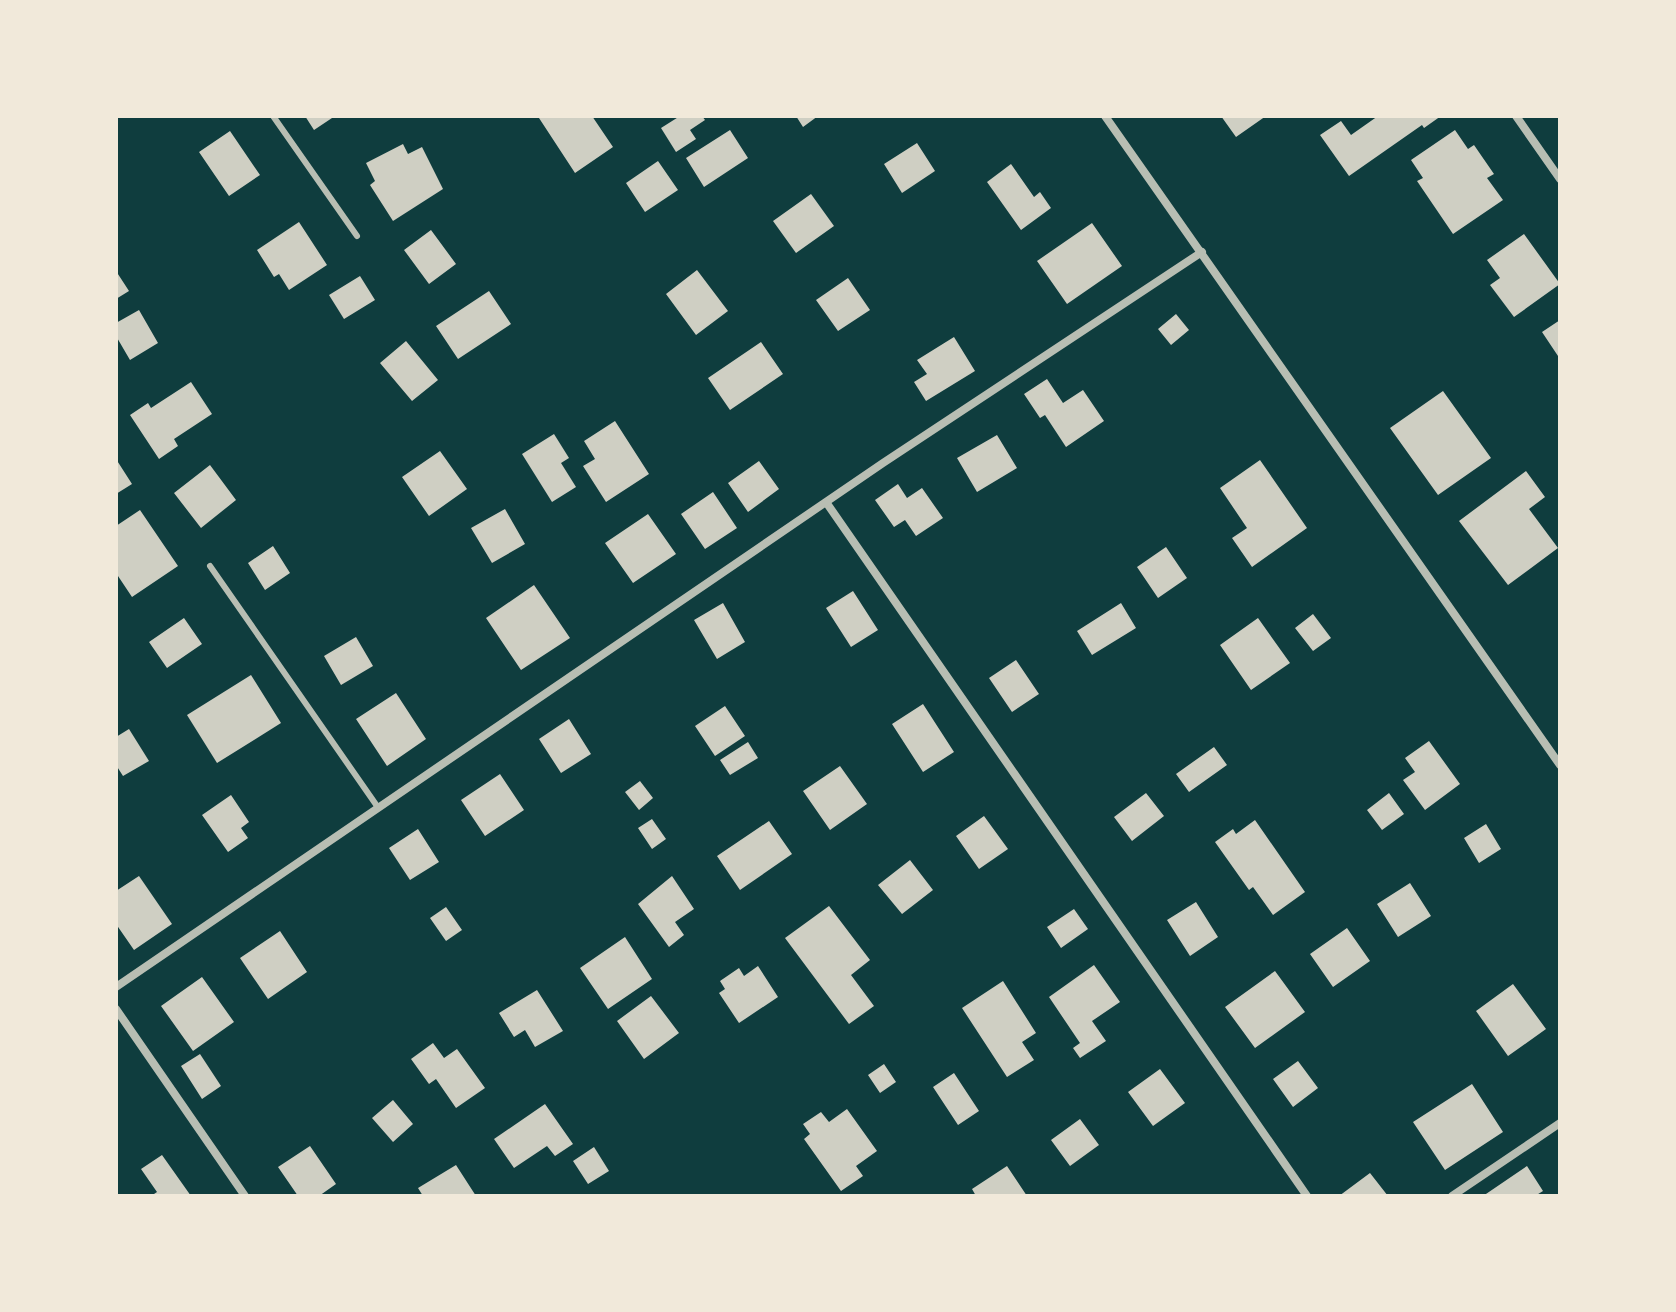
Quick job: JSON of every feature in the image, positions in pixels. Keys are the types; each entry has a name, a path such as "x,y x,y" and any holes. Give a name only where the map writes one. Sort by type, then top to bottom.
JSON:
{"street":[{"path":"1105,116 1560,765"},
{"path":"1516,116 1560,179"},
{"path":"116,987 826,502 1202,252"},
{"path":"826,502 1307,1196"},
{"path":"116,1009 245,1196"},
{"path":"1452,1196 1560,1123"}],"lane":[{"path":"273,116 357,236"},
{"path":"210,566 377,806"}],"building":[{"path":"305,116 335,116 314,130"},
{"path":"592,116 613,147 575,173 539,118"},
{"path":"680,116 702,116 705,120 690,130 696,139 676,152 661,128"},
{"path":"796,116 818,116 803,127"},
{"path":"1221,116 1266,116 1236,137"},
{"path":"1378,116 1441,116 1424,128 1422,125 1349,176 1320,135 1341,121 1351,135"},
{"path":"730,130 748,158 704,187 686,158"},
{"path":"1455,130 1468,149 1474,145 1494,174 1487,178 1503,200 1453,234 1417,181 1423,178 1411,160"},
{"path":"230,131 260,175 229,196 199,152"},
{"path":"917,143 935,171 902,193 884,164"},
{"path":"403,144 408,154 422,147 443,189 393,221 370,185 375,181 366,163"},
{"path":"658,161 678,190 645,212 626,183"},
{"path":"1011,164 1034,197 1040,192 1051,208 1021,230 987,182"},
{"path":"811,194 834,226 796,253 773,221"},
{"path":"299,222 327,265 289,290 279,274 274,277 257,250"},
{"path":"1092,223 1122,266 1067,304 1037,261"},
{"path":"431,230 456,264 429,284 404,250"},
{"path":"1524,234 1560,284 1514,317 1490,285 1500,278 1487,260"},
{"path":"697,270 728,311 696,335 666,294"},
{"path":"116,271 129,291 116,299"},
{"path":"360,276 375,300 344,319 329,295"},
{"path":"848,278 870,310 838,331 816,300"},
{"path":"489,291 511,324 458,359 436,326"},
{"path":"139,310 158,343 130,360 116,336 116,323"},
{"path":"1176,314 1189,330 1171,345 1158,329"},
{"path":"1560,320 1560,359 1542,332"},
{"path":"954,337 975,371 926,401 914,382 927,374 917,360"},
{"path":"406,341 438,380 412,401 380,363"},
{"path":"761,342 783,374 730,410 708,378"},
{"path":"1047,379 1063,403 1083,390 1104,421 1066,447 1045,415 1040,418 1024,394"},
{"path":"191,382 212,414 174,439 178,446 159,459 130,415 148,403 151,408"},
{"path":"1443,391 1491,458 1438,495 1390,428"},
{"path":"615,421 649,474 606,502 583,466 595,459 584,441"},
{"path":"554,434 569,458 561,463 576,487 552,502 522,454"},
{"path":"997,435 1017,468 977,492 957,458"},
{"path":"440,451 467,489 429,516 402,477"},
{"path":"116,459 132,484 116,494"},
{"path":"1260,460 1307,528 1252,567 1232,538 1247,528 1220,488"},
{"path":"759,461 779,489 748,512 728,483"},
{"path":"210,465 236,500 201,528 174,493"},
{"path":"1526,471 1545,497 1529,509 1558,548 1508,585 1459,521"},
{"path":"898,484 907,498 922,488 943,518 916,536 905,520 894,527 875,500"},
{"path":"713,492 737,528 705,549 681,514"},
{"path":"505,509 525,544 492,563 471,528"},
{"path":"140,510 178,566 132,597 116,573 116,526"},
{"path":"648,514 676,554 633,583 605,543"},
{"path":"273,546 290,573 265,590 248,563"},
{"path":"1166,547 1187,578 1158,598 1137,567"},
{"path":"534,585 570,638 521,670 486,618"},
{"path":"853,591 878,630 851,647 826,608"},
{"path":"723,603 745,642 717,659 694,620"},
{"path":"1121,603 1136,628 1092,655 1077,631"},
{"path":"1313,614 1331,638 1313,651 1295,628"},
{"path":"184,618 202,644 167,668 149,642"},
{"path":"1258,618 1290,663 1251,690 1220,645"},
{"path":"356,637 373,666 341,685 324,656"},
{"path":"1016,660 1039,694 1012,712 989,678"},
{"path":"251,675 281,723 217,763 187,715"},
{"path":"396,693 426,739 387,766 356,719"},
{"path":"923,704 954,752 923,772 892,724"},
{"path":"725,706 745,736 715,756 695,726"},
{"path":"569,719 591,754 561,773 539,739"},
{"path":"129,729 149,761 123,776 116,765 116,737"},
{"path":"1429,741 1460,784 1425,810 1403,780 1415,772 1405,758"},
{"path":"748,742 758,758 730,775 720,760"},
{"path":"1214,747 1227,765 1189,792 1176,774"},
{"path":"840,766 867,804 830,830 803,791"},
{"path":"500,774 524,810 485,836 461,800"},
{"path":"640,781 653,798 639,810 625,792"},
{"path":"1146,793 1164,816 1132,841 1114,817"},
{"path":"1389,793 1404,814 1382,830 1367,810"},
{"path":"231,795 249,822 241,828 248,838 228,852 202,815"},
{"path":"984,816 1008,849 979,869 956,836"},
{"path":"652,819 666,839 652,849 638,828"},
{"path":"1255,820 1305,892 1273,915 1253,887 1249,890 1215,842 1233,829 1236,834"},
{"path":"769,821 792,854 740,890 717,856"},
{"path":"1486,824 1501,849 1479,863 1464,838"},
{"path":"418,829 439,862 410,880 389,848"},
{"path":"910,860 933,890 902,914 878,885"},
{"path":"139,876 172,924 134,950 116,924 116,891"},
{"path":"672,876 694,909 675,922 684,935 669,947 638,904"},
{"path":"1410,883 1431,916 1398,937 1377,904"},
{"path":"1196,902 1218,937 1190,956 1167,920"},
{"path":"829,906 870,960 851,975 874,1006 849,1024 785,938"},
{"path":"446,907 462,930 446,941 430,918"},
{"path":"1074,909 1088,929 1061,948 1047,927"},
{"path":"1347,928 1370,961 1333,987 1310,954"},
{"path":"280,931 307,972 268,999 240,958"},
{"path":"625,937 652,979 608,1009 580,968"},
{"path":"1094,965 1120,1002 1092,1021 1106,1041 1080,1058 1073,1048 1080,1043 1049,997"},
{"path":"758,966 778,997 739,1023 719,993 725,989 720,981 739,968 744,976"},
{"path":"1275,971 1305,1012 1255,1048 1225,1007"},
{"path":"202,977 234,1022 193,1051 161,1006"},
{"path":"1003,981 1036,1033 1022,1042 1034,1060 1007,1077 962,1008"},
{"path":"1513,984 1546,1029 1508,1056 1476,1011"},
{"path":"537,990 563,1031 535,1047 525,1030 514,1037 499,1013"},
{"path":"651,996 679,1033 644,1059 617,1021"},
{"path":"433,1043 444,1058 457,1049 485,1088 456,1108 436,1079 429,1084 411,1059"},
{"path":"200,1054 221,1086 202,1099 181,1066"},
{"path":"1298,1061 1318,1088 1293,1107 1273,1079"},
{"path":"884,1064 896,1082 880,1093 868,1075"},
{"path":"1160,1069 1185,1103 1153,1126 1128,1092"},
{"path":"954,1073 979,1111 958,1125 933,1087"},
{"path":"1472,1084 1503,1132 1445,1170 1413,1122"},
{"path":"393,1100 413,1124 393,1142 372,1118"},
{"path":"545,1104 573,1144 555,1156 547,1146 514,1168 494,1139"},
{"path":"847,1109 877,1151 856,1166 863,1176 841,1191 804,1139 810,1134 803,1124 821,1112 829,1122"},
{"path":"1080,1119 1099,1145 1070,1166 1051,1140"},
{"path":"310,1146 336,1184 319,1196 298,1196 278,1167"},
{"path":"594,1147 609,1171 588,1184 573,1161"},
{"path":"162,1155 191,1196 151,1196 157,1192 141,1169"},
{"path":"456,1165 476,1196 423,1196 418,1188"},
{"path":"1007,1166 1027,1196 976,1196 972,1189"},
{"path":"1527,1166 1543,1191 1535,1196 1483,1196"},
{"path":"1370,1173 1388,1196 1339,1196"}]}
